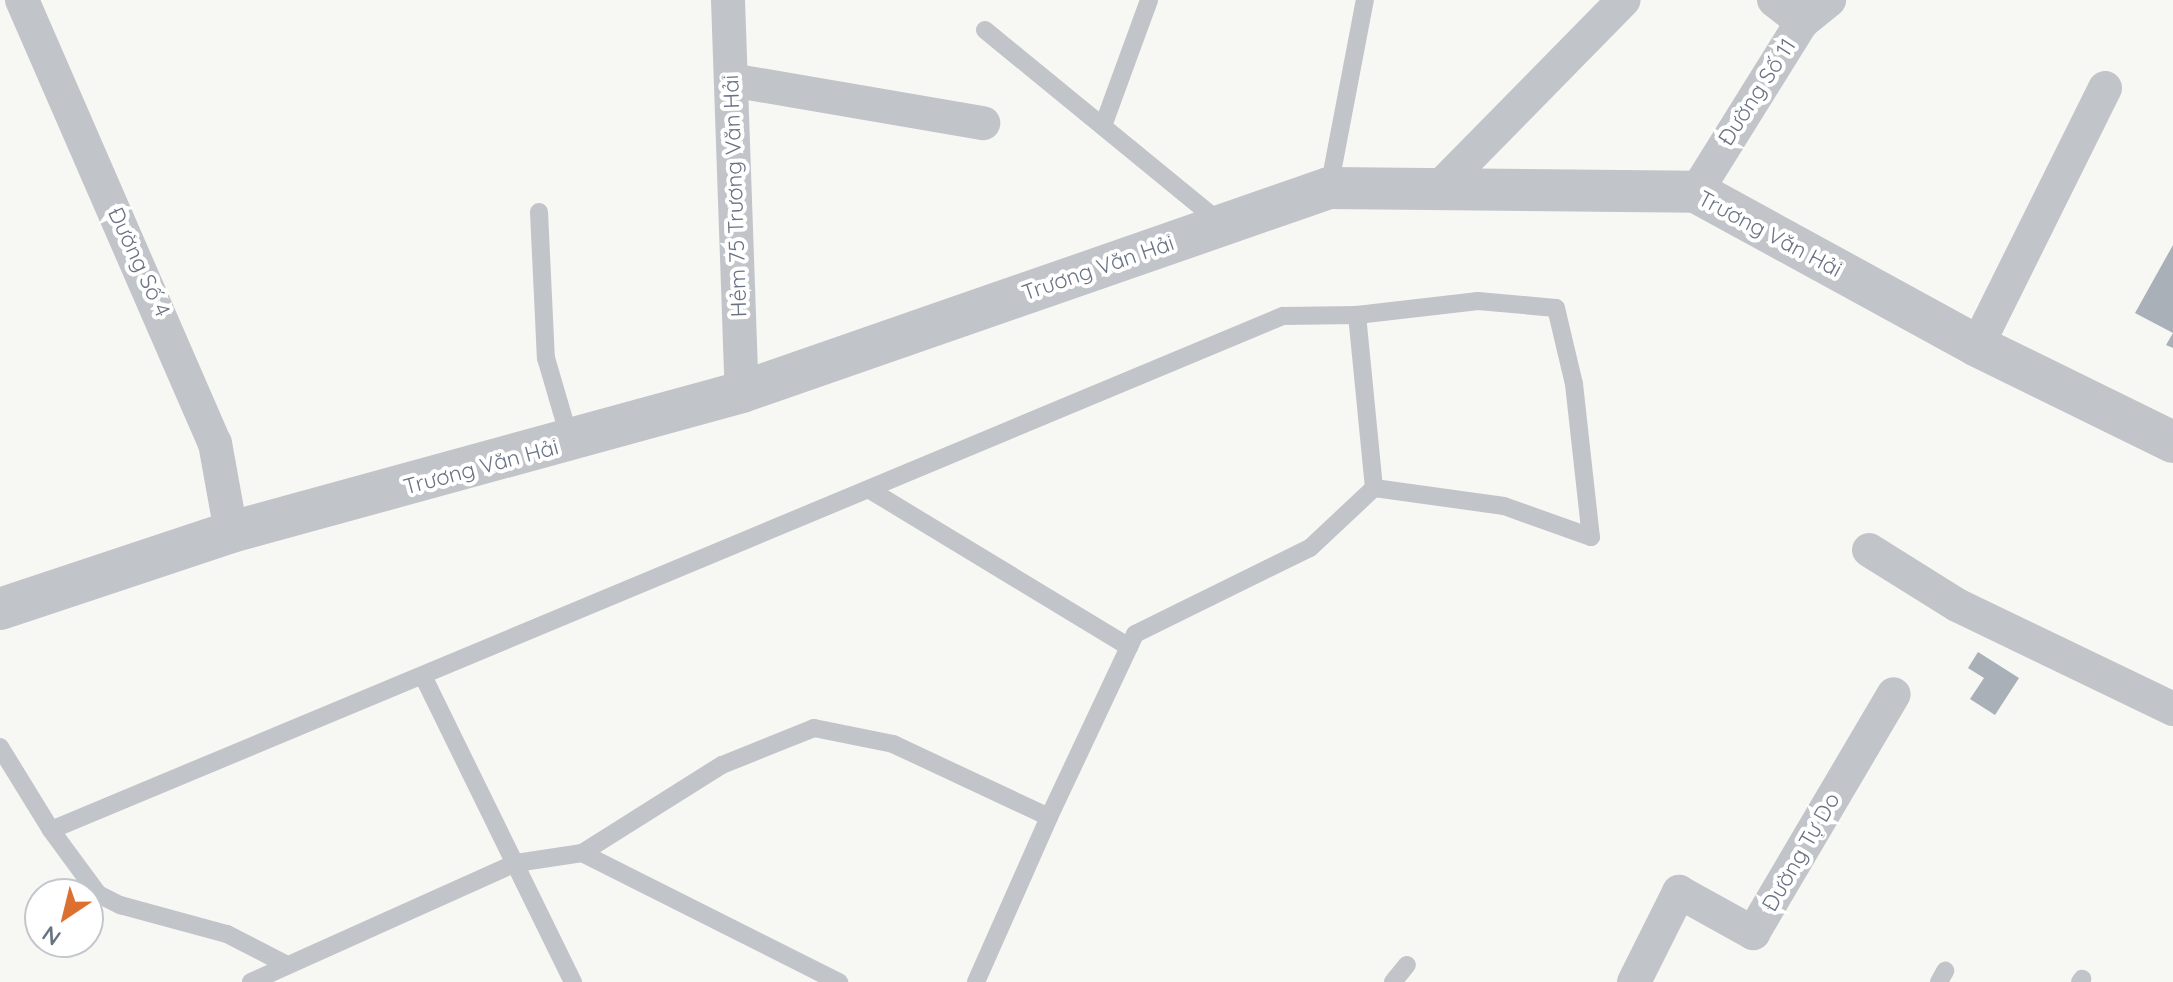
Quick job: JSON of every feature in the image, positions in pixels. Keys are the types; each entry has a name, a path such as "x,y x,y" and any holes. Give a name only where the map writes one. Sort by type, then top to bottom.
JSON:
{"street":[{"name":"Đường Số 4","path":"22,0 215,443 231,532"},
{"name":"Hẻm 75 Trương Văn Hải","path":"728,0 742,392"},
{"path":"1435,192 1624,0"},
{"path":"1774,0 1802,22"},
{"name":"Đường Số 11","path":"1696,192 1802,22 1829,0"},
{"path":"731,80 983,123"},
{"path":"1977,346 2105,88"},
{"name":"Trương Văn Hải","path":"0,609 231,532 571,443 742,392 1329,188 1435,192 1696,192 1977,346 2173,442"},
{"path":"1869,550 1957,605 2173,709"},
{"name":"Đường Tự Do","path":"1634,982 1679,892 1753,933 1894,694"}],"lane":[{"path":"1103,126 1149,0"},
{"path":"1329,188 1365,0"},
{"path":"985,30 1223,224"},
{"path":"539,212 546,358 571,443"},
{"path":"51,830 424,678 1283,316 1357,315 1478,301 1556,308 1574,384 1591,537 1504,506 1374,488"},
{"path":"1357,315 1374,488"},
{"path":"976,982 1135,634 1310,548 1374,488"},
{"path":"870,490 1129,647"},
{"path":"424,678 573,982"},
{"path":"251,982 285,964 516,863 582,853 722,765 814,728 893,744 1049,817"},
{"path":"0,747 51,830 106,899 227,934 285,964"},
{"path":"582,853 839,982"},
{"path":"1393,982 1407,965"}],"building":[{"path":"2173,245 2173,333 2135,313"},
{"path":"2173,333 2173,348 2166,345"},
{"path":"1978,652 2019,678 1995,715 1970,699 1984,678 1968,668"}]}
